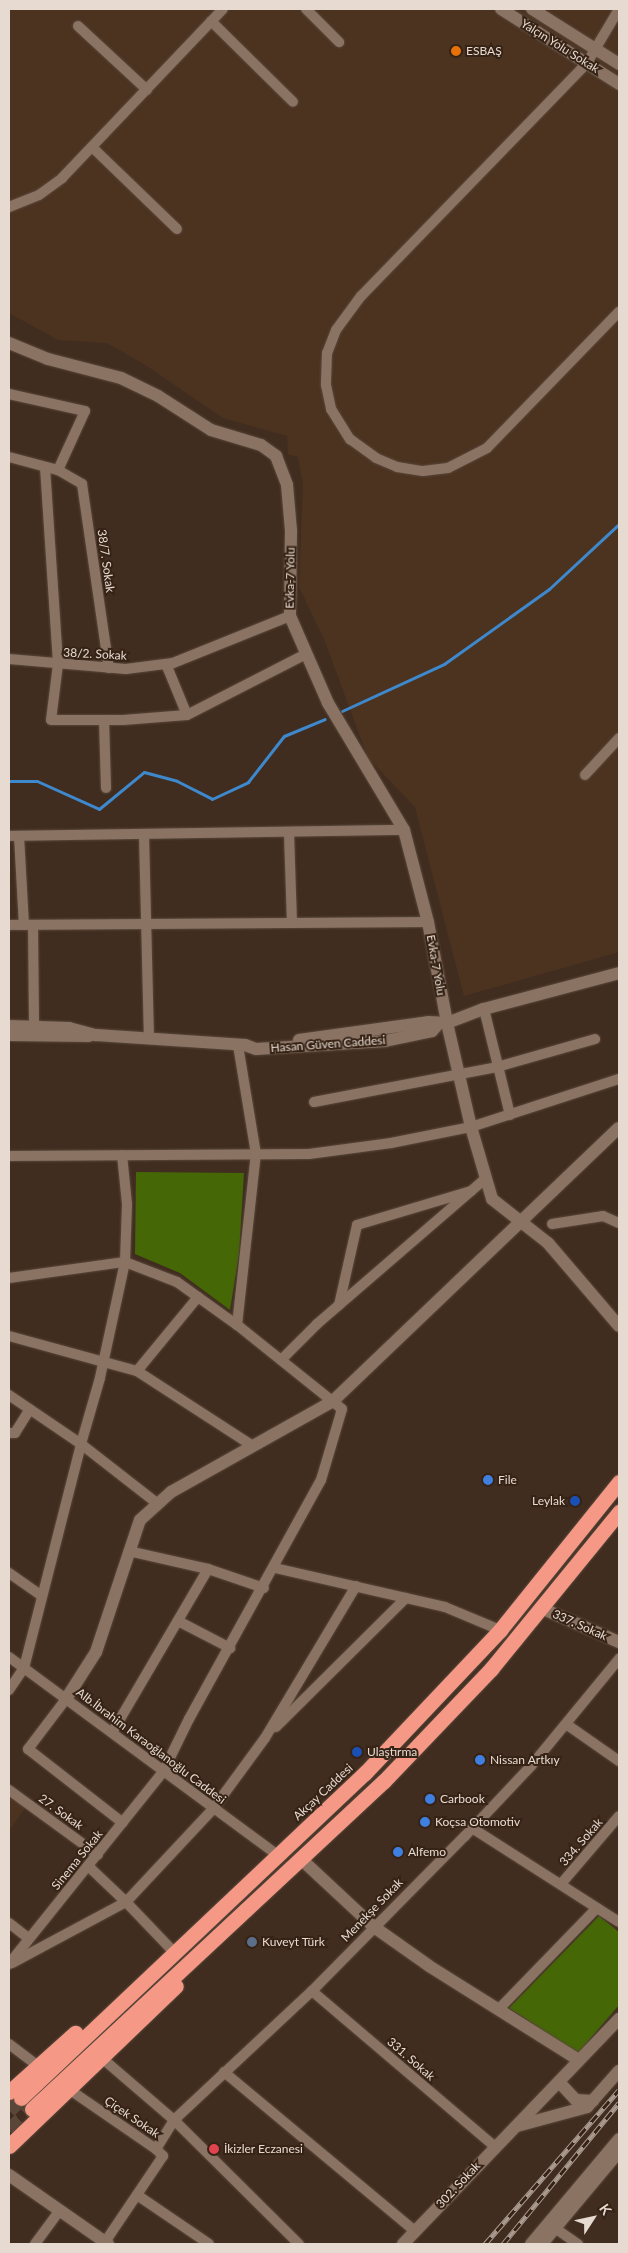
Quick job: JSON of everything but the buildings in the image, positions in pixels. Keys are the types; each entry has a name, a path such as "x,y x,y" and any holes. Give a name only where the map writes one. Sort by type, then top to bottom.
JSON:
{"highway":[{"name":"Akçay Caddesi","path":"21,2100 215,1913 365,1773 500,1630 619,1482"},
{"path":"21,2100 226,1929 384,1781 491,1669 619,1512"},
{"path":"21,2100 38,2066 170,1948 215,1913"},
{"path":"9,2146 160,2005 226,1929"},
{"path":"9,2138 26,2130"}],"street":[{"path":"9,207 39,195 62,178 223,9"},
{"path":"306,9 339,42"},
{"name":"Yalçın Yolu Sokak","path":"501,9 619,84"},
{"name":"Yalçın Yolu Sokak","path":"532,9 619,64"},
{"path":"619,9 587,63 356,303 336,330 328,353 326,386 331,409 350,439 376,458 396,467 423,471 448,468 487,448 619,312"},
{"path":"212,21 293,102"},
{"path":"78,26 146,90"},
{"path":"92,147 177,229"},
{"name":"Evka-7 Yolu","path":"9,343 48,359 121,378 158,396 211,430 261,445 276,456 287,485 291,531 290,616 304,655 328,704 404,830 428,922 442,1024 460,1074 471,1127 492,1199 521,1224"},
{"path":"9,394 85,411 58,470 9,457"},
{"path":"45,467 58,664 51,720 104,720 187,715 304,655"},
{"name":"38/7. Sokak","path":"58,470 82,484 109,668"},
{"name":"38/2. Sokak","path":"9,658 109,668 166,664 290,616"},
{"path":"166,664 187,715"},
{"path":"104,720 106,788"},
{"path":"585,775 619,738"},
{"path":"34,1026 29,925 14,836 404,830"},
{"path":"289,833 292,923"},
{"path":"144,835 148,924 149,1039"},
{"path":"9,925 428,922"},
{"name":"Hasan Güven Caddesi","path":"9,1035 149,1039 241,1045 256,1049 348,1045 432,1031 442,1024 484,1009 617,976"},
{"path":"484,1009 510,1115"},
{"name":"Hasan Güven Caddesi","path":"9,1026 69,1028 96,1036"},
{"path":"314,1102 497,1066 595,1039"},
{"path":"237,1325 256,1154 241,1045"},
{"path":"9,1156 309,1154 391,1143 471,1127 619,1078"},
{"path":"123,1824 28,1749 66,1698 96,1652 140,1520 171,1492 333,1401 521,1224 619,1128"},
{"path":"9,1690 24,1668 81,1444 104,1362 125,1262 127,1204 122,1156"},
{"path":"281,1360 339,1305 477,1189 486,1178"},
{"path":"339,1305 357,1225 477,1189"},
{"path":"552,1224 603,1216 619,1223"},
{"path":"521,1224 548,1244 619,1326"},
{"path":"9,1278 125,1262 177,1282 237,1325 333,1401"},
{"path":"137,1372 198,1297"},
{"path":"9,1336 137,1372 253,1446"},
{"path":"9,1396 81,1444 158,1504"},
{"name":"Sinema Sokak","path":"9,1964 163,1772 189,1719 264,1588 321,1480 342,1409 333,1401"},
{"path":"9,1443 12,1433 30,1409"},
{"path":"129,1552 208,1569 264,1588"},
{"path":"275,1568 445,1607 500,1630"},
{"path":"112,1731 208,1569"},
{"path":"9,1573 42,1596"},
{"path":"9,1964 126,1902 214,1809 265,1738 356,1586"},
{"path":"265,1738 406,1598"},
{"name":"337. Sokak","path":"541,1608 619,1642"},
{"path":"178,1621 230,1648"},
{"name":"Alb.İbrahim Karaoğlanoğlu Caddesi","path":"9,1657 278,1855"},
{"name":"Menekşe Sokak","path":"174,2120 312,1990 472,1828 566,1724 619,1659"},
{"path":"566,1724 619,1761"},
{"name":"27. Sokak","path":"9,1790 98,1855"},
{"name":"334. Sokak","path":"561,1884 619,1816"},
{"path":"472,1828 619,1922"},
{"path":"301,1858 374,1927 429,1966 500,2008 579,2060"},
{"path":"88,1866 170,1948"},
{"path":"500,2008 598,1908"},
{"path":"9,1923 28,1938"},
{"name":"331. Sokak","path":"312,1990 495,2147"},
{"name":"302. Sokak","path":"403,2244 514,2127 560,2083 579,2060 619,2019"},
{"path":"9,2044 38,2066"},
{"path":"103,2059 174,2120"},
{"path":"514,2127 579,2111 593,2101 619,2071"},
{"path":"224,2072 415,2231"},
{"path":"560,2083 576,2100 593,2101"},
{"name":"Çiçek Sokak","path":"70,2090 156,2149 174,2120 292,2242"},
{"path":"542,2100 562,2109 579,2111"},
{"path":"542,2100 550,2117"},
{"path":"543,2244 552,2226 619,2139"},
{"path":"9,2174 107,2243 163,2156 156,2149"},
{"path":"531,2244 552,2226 619,2153"},
{"path":"137,2195 209,2244"},
{"path":"35,2244 60,2210"},
{"path":"552,2226 578,2244"}],"shaded area":[{"path":"9,9 619,9 619,952 464,996 415,807 368,758 324,639 299,587 303,484 298,457 288,454 287,436 223,418 144,364 107,343 58,340 9,313"},
{"path":"9,1796 25,1808 9,1831"}],"green space":[{"path":"136,1172 244,1173 239,1254 230,1310 180,1273 135,1254"},
{"path":"599,1916 619,1932 619,2005 578,2053 509,2008"}],"waterway":[{"path":"342,711 444,664 549,589 619,524"},
{"path":"9,781 37,781 99,809 144,772 177,781 212,799 248,782 284,736 325,719"}],"tunnel":[{"path":"9,2110 21,2098"},
{"path":"9,2130 32,2109"}],"railway":[{"path":"485,2244 619,2090"},
{"path":"503,2244 619,2103"}],"place":[{"name":"ESBAŞ","path":"456,51"},
{"name":"File","path":"488,1480"},
{"name":"Leylak","path":"575,1501"},
{"name":"Ulaştırma","path":"357,1752"},
{"name":"Nissan Artkıy","path":"480,1760"},
{"name":"Carbook","path":"430,1799"},
{"name":"Koçsa Otomotiv","path":"425,1822"},
{"name":"Alfemo","path":"398,1852"},
{"name":"Kuveyt Türk","path":"252,1942"},
{"name":"İkizler Eczanesi","path":"214,2149"}]}
